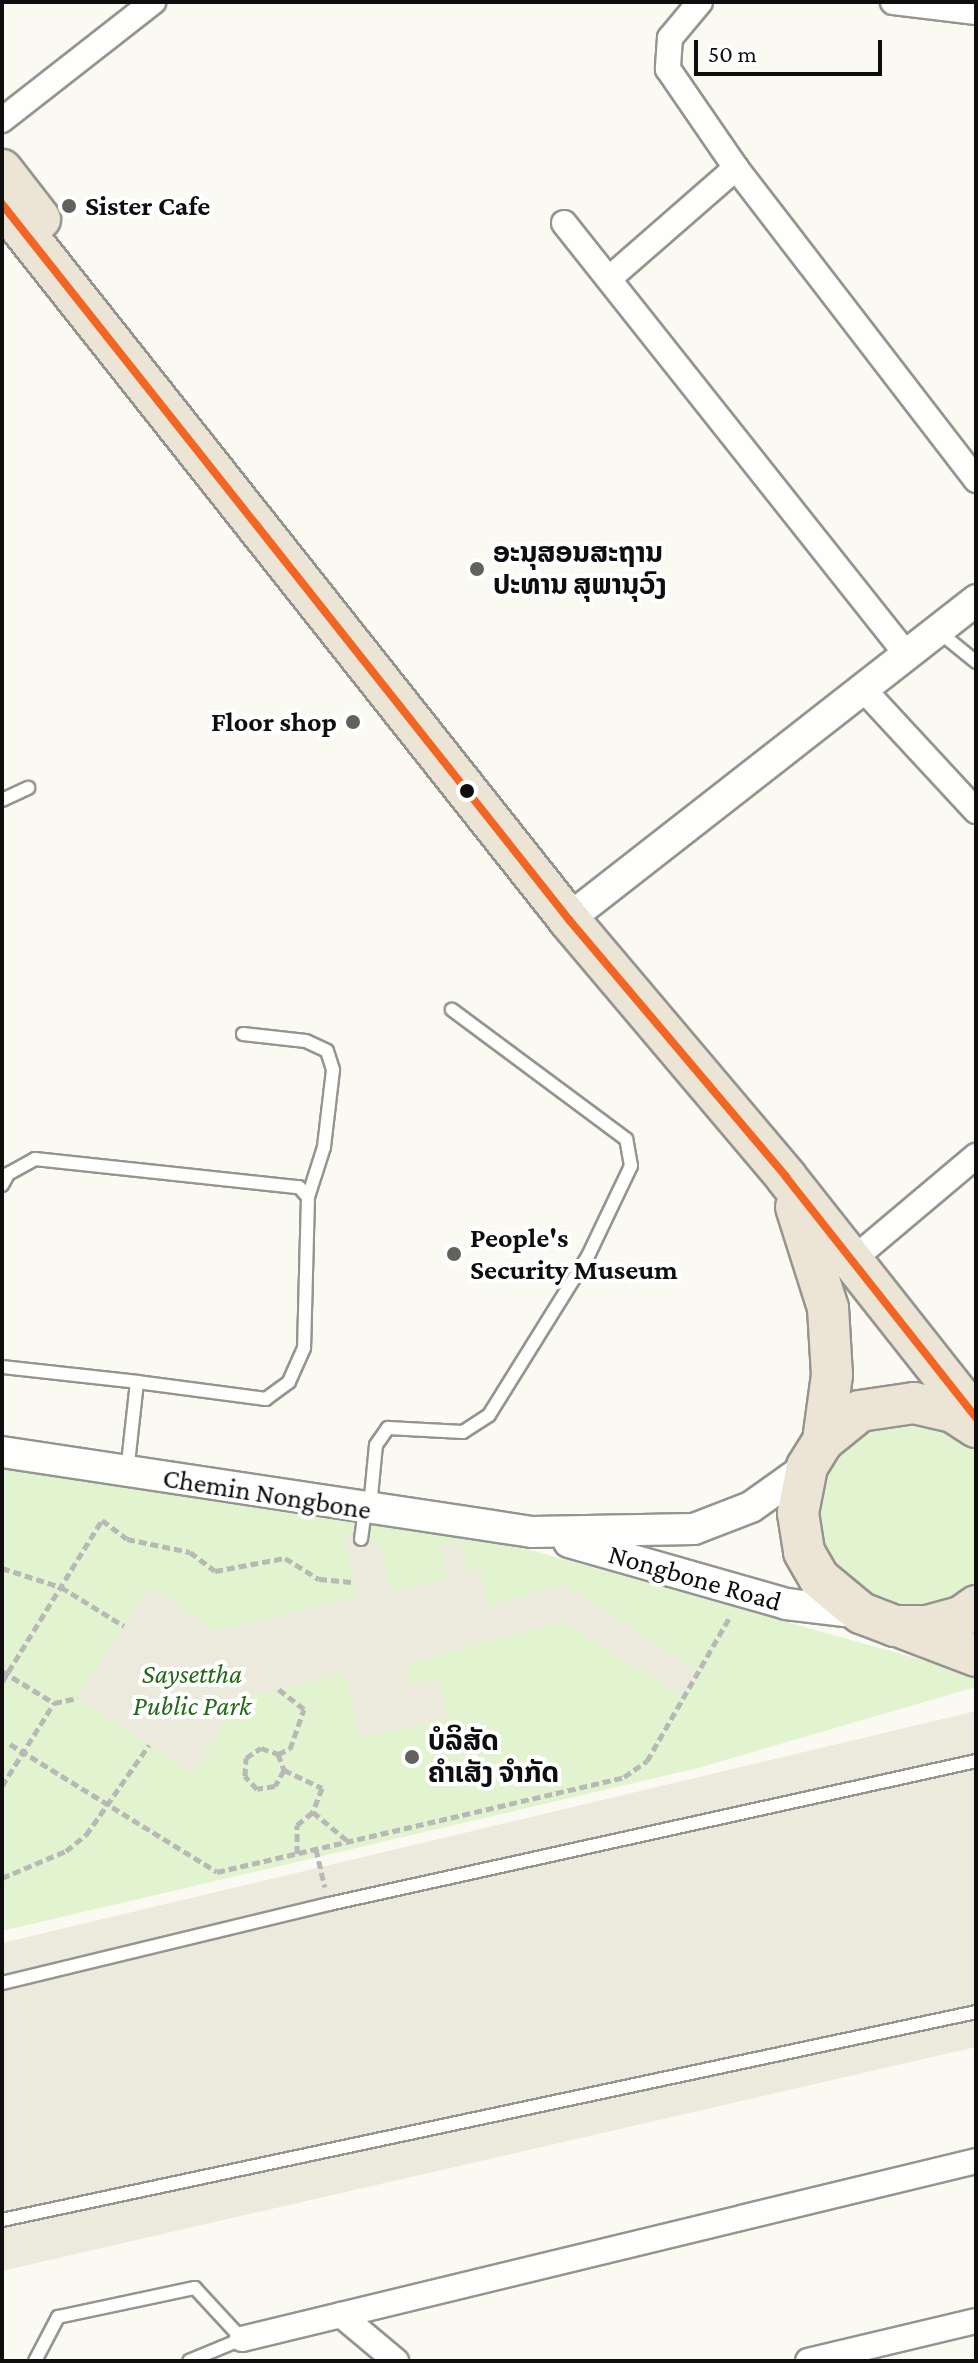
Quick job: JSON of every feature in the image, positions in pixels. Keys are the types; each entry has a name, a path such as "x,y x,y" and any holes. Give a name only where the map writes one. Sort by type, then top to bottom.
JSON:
{"highway":[{"path":"2,170 585,906 758,1114 786,1177 828,1308 832,1375 798,1513 804,1552 819,1578 878,1620 976,1656"},
{"path":"2,204 570,921 786,1177 976,1418"},
{"path":"815,1454 860,1411 914,1403 953,1412 976,1427"},
{"path":"878,1620 961,1617 976,1606"}],"street":[{"path":"2,120 153,2"},
{"path":"700,2 670,38 668,69 736,168 976,480"},
{"path":"893,2 976,12"},
{"path":"611,277 736,168"},
{"path":"564,223 611,277 907,655"},
{"path":"585,906 976,600"},
{"path":"864,690 976,811"},
{"path":"850,1262 976,1156"},
{"name":"Chemin Nongbone","path":"2,1452 367,1510 462,1532 532,1532"},
{"path":"532,1532 694,1529 751,1507 815,1454"},
{"name":"Nongbone Road","path":"532,1532 786,1604 878,1620"},
{"path":"242,2339 976,2161"},
{"path":"341,2315 396,2361"},
{"path":"808,2361 976,2321"}],"lane":[{"path":"938,631 976,662"},
{"path":"2,800 28,788"},
{"path":"361,1539 376,1445 388,1428 463,1432 489,1415 588,1256 631,1166 626,1139 452,1010"},
{"path":"2,1367 266,1399 289,1382 304,1348 308,1197 324,1147 333,1070 327,1051 306,1041 243,1034"},
{"path":"2,1185 8,1174 35,1159 299,1187 308,1197"},
{"path":"127,1472 137,1382"},
{"path":"2,1983 329,1904 976,1761"},
{"path":"2,2220 976,2012"},
{"path":"35,2361 58,2317 195,2288 242,2339 189,2361"}],"path":[{"path":"2,1682 4,1672 102,1520 127,1539 190,1552 215,1571 285,1558 319,1579 355,1582"},
{"path":"2,1568 61,1587 124,1626"},
{"path":"10,1744 217,1872 624,1777 647,1761 741,1592"},
{"path":"4,1672 54,1703 77,1698"},
{"path":"278,1689 304,1709 290,1749 278,1754 261,1748 246,1758 245,1776 257,1789 275,1786 284,1770"},
{"path":"2,1786 54,1703"},
{"path":"2,1878 66,1851 110,1806 149,1745"},
{"path":"278,1754 284,1770 322,1788 313,1812 297,1825 297,1854"},
{"path":"313,1812 349,1842"},
{"path":"316,1849 329,1904"}],"green space":[{"path":"896,1413 976,1436 976,1597 905,1620 820,1571 811,1471 827,1445"},
{"name":"Saysettha Public Park","path":"2,1465 226,1503 484,1537 976,1675 976,1687 698,1768 2,1931"}],"shaded area":[{"path":"344,1537 379,1542 391,1592 447,1578 441,1545 461,1542 467,1572 480,1569 488,1606 565,1584 698,1672 684,1697 563,1622 405,1664 410,1685 438,1679 448,1718 361,1737 345,1674 236,1700 195,1774 77,1698 149,1587 215,1631 358,1596"},
{"path":"976,1711 976,2047 2,2271 2,1943"}],"transit line":[{"path":"2,204 570,921 786,1177 976,1418"}],"place":[{"name":"Sister Cafe","path":"69,206"},
{"name":"ອະນຸສອນສະຖານ ປະທານ ສຸພານຸວົງ","path":"477,569"},
{"name":"Floor shop","path":"353,722"},
{"name":"People's Security Museum","path":"454,1254"},
{"name":"ບໍລິສັດ ຄຳເສັງ ຈຳກັດ","path":"412,1757"}]}
